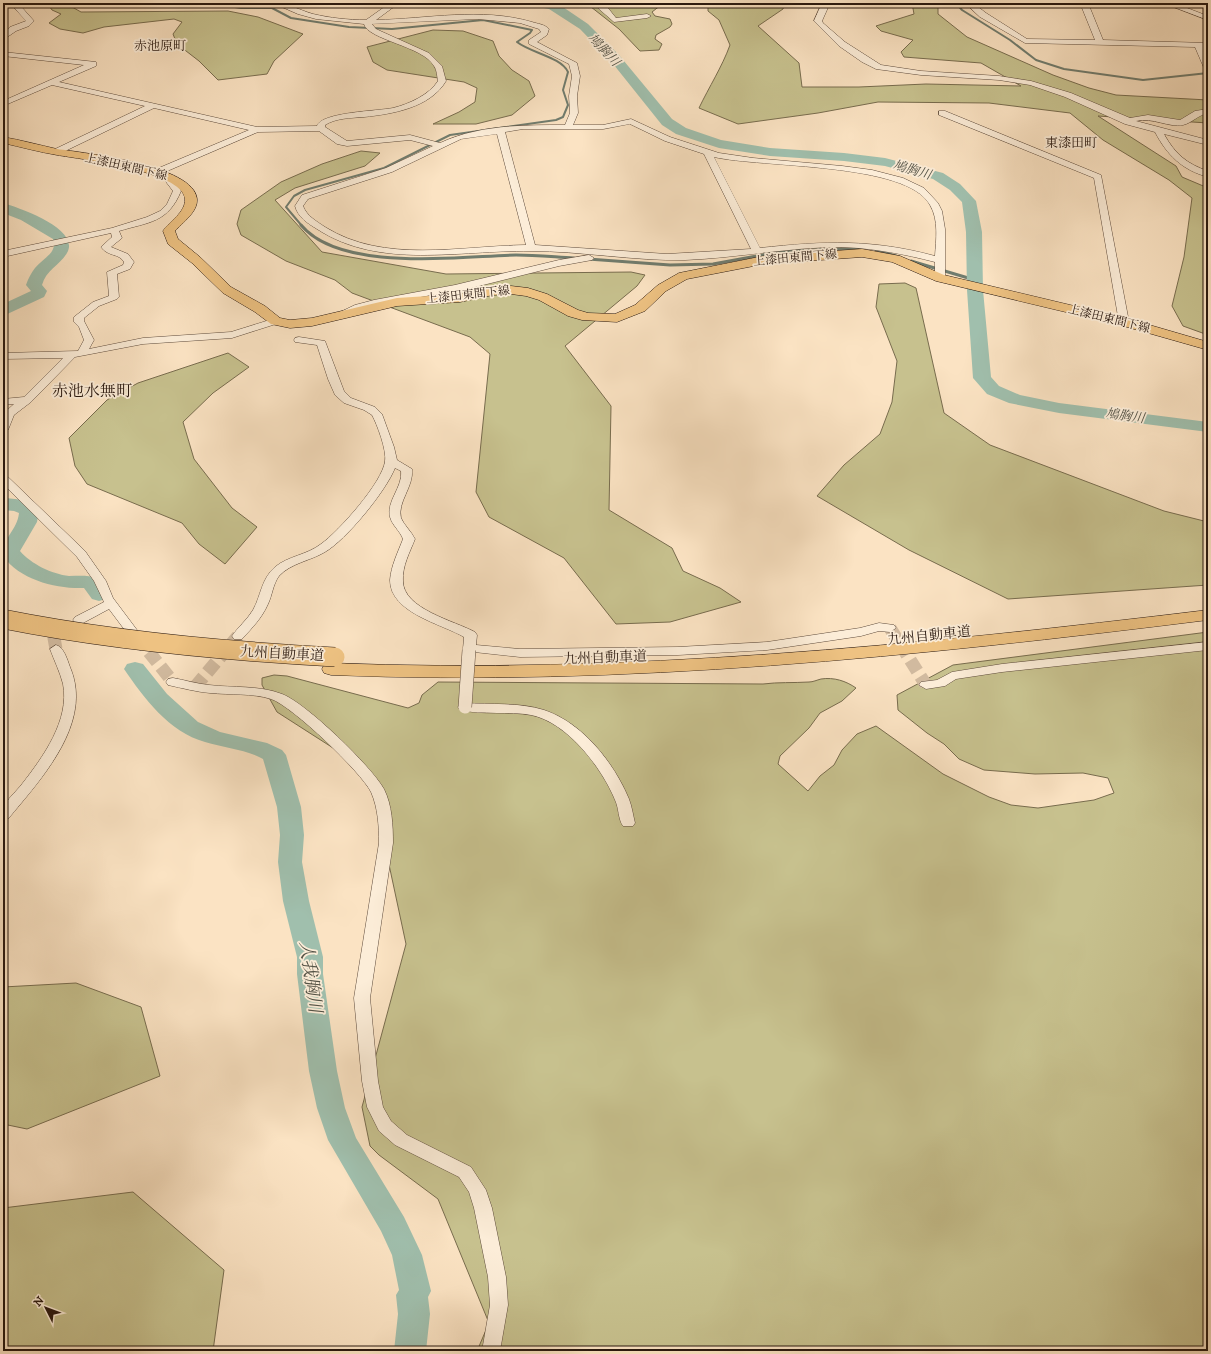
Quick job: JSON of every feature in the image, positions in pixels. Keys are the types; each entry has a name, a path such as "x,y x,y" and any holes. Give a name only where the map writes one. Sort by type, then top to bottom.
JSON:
{"highway":[{"name":"九州自動車道","path":"3,632 85,646 168,657 241,664 496,662 644,658 813,647 946,635 1208,604"},
{"name":"九州自動車道","path":"3,619 93,636 172,646 333,663 496,672 646,668 817,657 952,644 1208,615"}],"main road":[{"name":"上漆田東間下線","path":"3,140 161,173 182,182 192,198 190,207 169,231 172,241 196,260 228,290 260,309 276,321 290,324 300,324 332,318 397,302 448,299 493,291 511,290 528,292 573,313 587,317 617,318 640,308 662,288 683,276 764,260 862,253 880,255 902,261 940,278 1124,322 1208,346"}],"street":[{"path":"3,38 13,28 26,24 30,21 24,16 21,9 14,3"},
{"path":"277,3 321,18 368,22 475,16 517,20 542,27 545,29 544,33 532,42 573,63 576,76 573,96 574,113 568,126"},
{"path":"368,22 395,3"},
{"path":"600,3 614,20 647,16"},
{"path":"826,3 818,21 820,24 842,44 865,60 879,67 921,73 1025,82 1068,95 1128,122 1208,143"},
{"path":"969,3 983,15 1025,41 1208,45"},
{"path":"1084,3 1100,43"},
{"path":"1167,3 1208,18"},
{"path":"322,128 321,124 335,118 386,112 405,107 425,98 440,85 442,81 438,67 432,59 373,31 368,26 368,22"},
{"path":"1198,45 1208,68"},
{"path":"3,54 93,64 3,104"},
{"path":"53,83 257,129 280,130 322,128 340,142 347,144 410,137 439,145"},
{"path":"56,152 152,106"},
{"path":"1128,122 1136,117 1149,116 1181,123 1198,112 1208,111"},
{"path":"942,112 1098,177 1124,322"},
{"path":"938,260 919,254 861,245 818,245 683,257 531,248 415,252 370,248 328,234 301,212 299,206 305,197 362,180 389,170 459,136 500,130 568,126 603,127 631,121 664,139 708,153 763,162 837,168 879,174 912,183 930,196 935,204 940,223 938,260 940,278"},
{"path":"3,254 114,230 150,219 163,213 171,205 178,191 175,185 161,173 257,129"},
{"path":"500,130 531,248"},
{"path":"1158,130 1172,156 1181,162 1208,174"},
{"path":"1165,144 1190,138"},
{"path":"708,153 757,251"},
{"path":"3,430 9,413 27,400 89,340 83,326 79,322 79,317 96,304 114,297 112,272 127,267 129,262 125,256 109,251 106,246 117,238 114,230"},
{"path":"332,318 355,308 380,301 470,286 554,262 619,254"},
{"path":"3,356 77,353 143,341 232,334 276,321"},
{"path":"238,636 255,617 264,601 268,584 279,570 323,548 335,538 366,502 388,473 391,462 389,448 380,421 374,412 365,406 344,398 331,376 325,350 320,343 299,340"},
{"path":"3,402 27,400"},
{"path":"391,462 406,469 408,476 405,488 396,504 395,515 409,539 397,575 397,586 401,594 416,610 450,624 471,635 465,707 530,711 546,715 565,726 579,738 610,777 622,799 628,823"},
{"path":"3,478 81,554 112,603 134,634"},
{"path":"79,620 112,603"},
{"path":"470,648 520,653 678,651 767,646 861,632 879,627 890,628"},
{"path":"926,685 940,683 952,676 1002,668 1208,646"},
{"path":"3,816 46,762 58,741 65,721 69,707 70,689 65,671 56,649"},
{"path":"173,682 195,687 263,693 278,697 305,714 360,768 377,790 382,803 386,825 386,843 362,998 370,1081 375,1107 385,1126 401,1140 465,1172 477,1190 483,1208 497,1277 498,1305 491,1351"}],"shaded area":[{"path":"47,3 65,3 81,12 228,11 258,17 303,34 274,61 267,74 218,80 199,61 177,44 173,34 182,22 174,19 104,27 83,33 60,29 49,23 61,14 52,10"},
{"path":"586,3 660,3 661,5 652,12 655,16 670,19 672,24 670,27 656,35 655,39 662,44 659,50 640,51 619,29"},
{"path":"708,3 785,3 783,9 758,26 799,63 802,87 859,87 926,84 1021,86 981,63 904,57 901,52 913,40 881,31 876,26 914,14 912,3 938,3 938,14 967,37 1053,75 1089,88 1116,95 1208,100 1208,123 1098,116 1176,166 1182,177 1208,188 1208,276 1206,282 1208,289 1208,335 1183,326 1172,306 1184,257 1192,198 1169,180 1103,140 1070,113 989,103 878,102 818,113 738,124 699,108 730,45 719,20 708,11"},
{"path":"433,30 463,31 493,41 499,56 512,70 529,81 535,96 512,115 476,124 433,124 459,112 475,102 477,88 464,82 387,70 373,62 367,47"},
{"path":"361,151 380,153 365,166 295,188 275,200 322,252 446,274 631,272 645,275 637,286 565,346 611,406 609,510 672,548 683,571 720,588 741,602 670,622 616,624 564,558 489,517 476,492 490,354 470,337 352,293 335,280 286,261 241,235 237,224 241,210 281,182 322,164"},
{"path":"905,283 916,288 944,413 990,445 1164,511 1208,522 1208,585 1008,599 909,550 817,496 844,465 880,434 892,402 897,361 876,307 879,284"},
{"path":"228,353 249,367 213,393 183,422 194,459 232,508 257,527 225,564 199,544 182,523 87,484 75,466 69,438 107,400 138,383"},
{"path":"1208,632 1208,1351 477,1351 489,1323 438,1199 379,1155 370,1146 362,1107 406,944 369,771 277,712 262,685 262,678 274,675 287,676 408,708 419,703 422,695 438,682 763,684 810,682 821,679 835,679 848,683 856,688 842,701 820,713 809,728 780,756 778,764 808,791 820,776 834,765 842,750 857,734 876,726 943,774 989,797 1011,805 1038,808 1094,800 1114,793 1108,778 1083,773 1035,774 984,770 959,759 944,744 927,733 898,710 897,695 953,665"},
{"path":"76,983 141,1007 160,1076 27,1129 3,1124 3,987"},
{"path":"133,1192 224,1270 213,1351 3,1351 3,1208"}],"waterway":[{"path":"210,3 241,8 272,8 291,18 349,27 392,29 483,20 532,30 517,42 559,63 568,72 563,90 568,105 563,117 556,120 450,135 384,168 305,190 294,196 286,207 302,225"},
{"name":"鳩胸川","path":"538,3 553,6 584,27 599,41 629,75 667,122 681,131 719,144 770,152 844,157 885,162 938,176 955,187 969,201 974,232 975,290 982,378 993,390 1015,399 1059,408 1208,427"},
{"path":"956,3 962,10 1010,40 1036,60 1064,69 1143,80 1208,73"},
{"name":"人我胸川","path":"3,208 20,213 33,220 60,237 62,243 62,248 59,253 39,273 37,277 34,285 39,291 38,294 12,305 3,311"},
{"path":"302,225 319,240 344,250 372,256 434,259 516,255 574,258"},
{"path":"588,259 670,265 713,264 784,251 865,248"},
{"path":"876,250 899,257"},
{"path":"911,261 975,280"},
{"name":"人我胸川","path":"3,504 19,505 29,511 27,522 10,551 18,561 37,572 60,580 90,582 99,595"},
{"name":"人我胸川","path":"135,669 159,699 190,727 212,737 259,748 274,755 289,807 292,835 290,862 296,901 310,957 310,974 323,1071 331,1108 342,1140 393,1226 407,1255 415,1291 412,1295 414,1314 410,1351"}],"tunnel":[{"path":"56,649 54,638 68,627"},
{"path":"890,628 926,685"},
{"path":"195,687 238,636"},
{"path":"137,637 173,682"}],"district":[{"name":"赤池原町","path":"160,46"},
{"name":"東漆田町","path":"1071,143"},
{"name":"赤池水無町","path":"92,391"}]}
